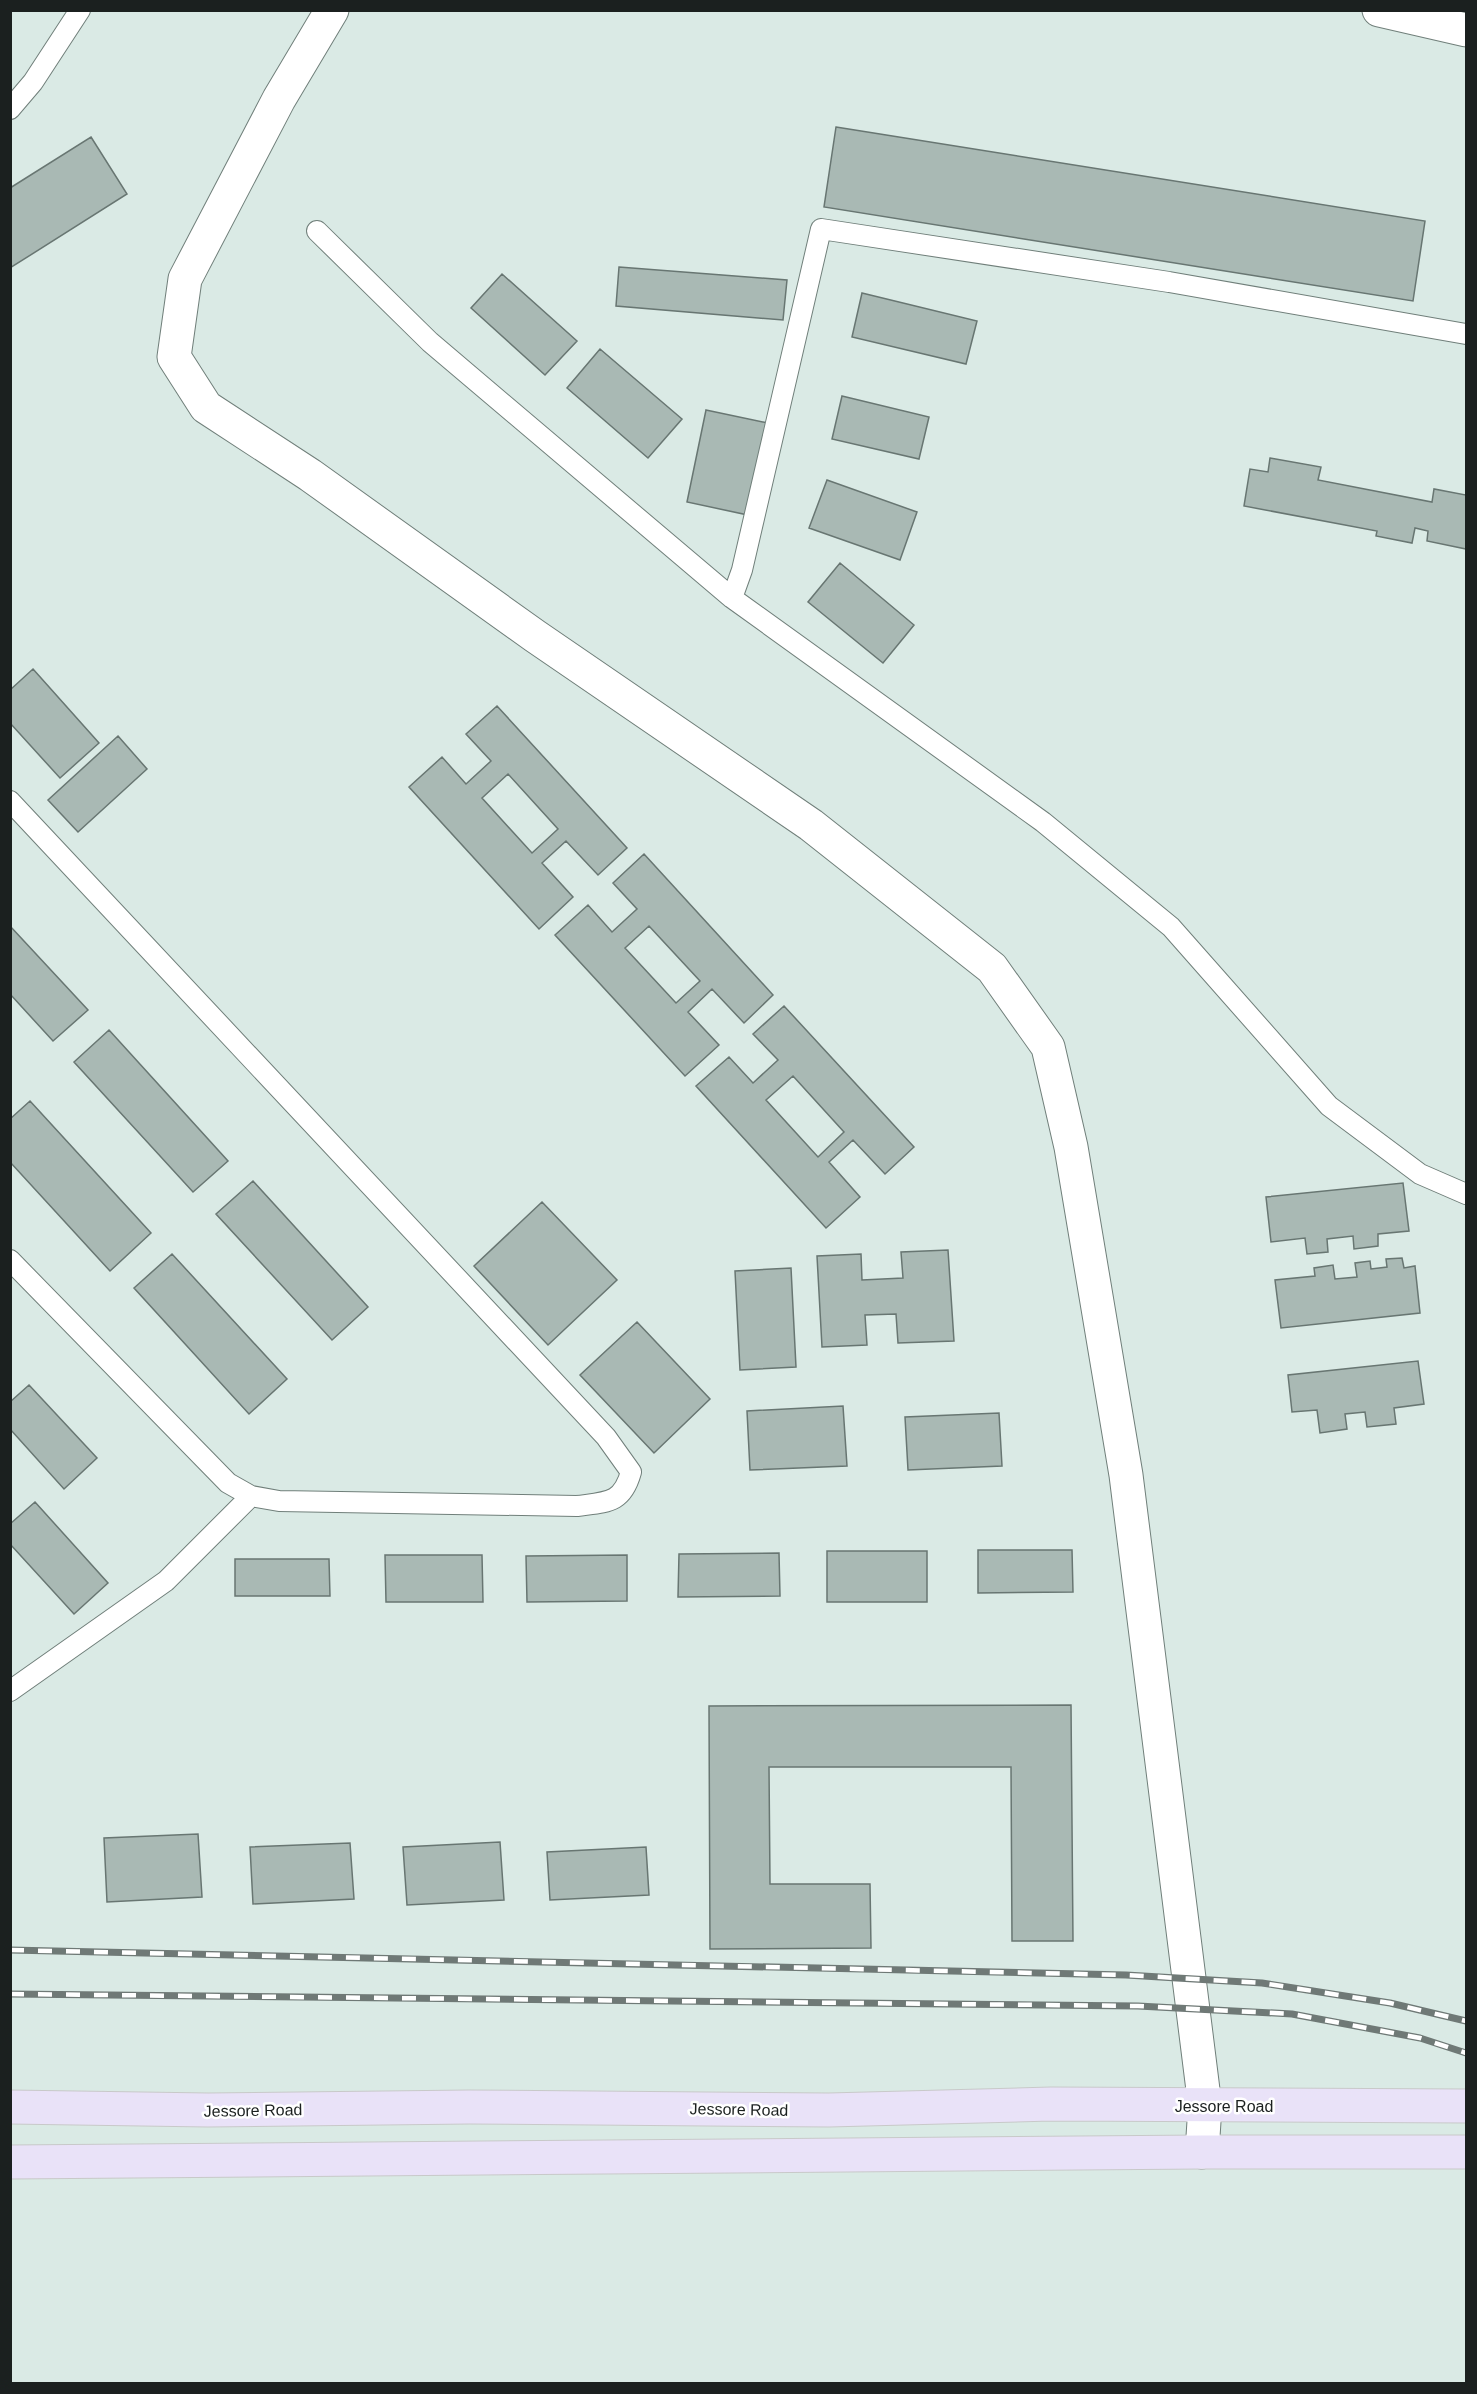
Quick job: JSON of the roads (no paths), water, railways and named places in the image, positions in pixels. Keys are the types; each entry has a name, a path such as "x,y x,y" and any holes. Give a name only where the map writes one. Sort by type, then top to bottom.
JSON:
{"main road":[{"name":"Jessore Road","path":"10,2107 208,2110 469,2107 828,2110 1052,2104 1467,2106"},
{"path":"10,2162 1203,2152 1467,2152"}],"street":[{"path":"332,10 279,99 185,279 174,357 206,407 310,475 534,636 811,825 965,946 992,968 1048,1047 1071,1147 1126,1475 1205,2106 1203,2152"},
{"path":"1379,10 1467,30"}],"lane":[{"path":"10,109 33,82 80,10"},
{"path":"732,598 742,570 821,229 1169,282 1467,334"},
{"path":"317,231 430,342 732,598 1043,822 1171,927 1329,1106 1420,1174 1467,1194"},
{"path":"10,801 606,1437 631,1472 626,1489 612,1502 577,1506 279,1502 251,1496 228,1483 10,1260"},
{"path":"10,1691 166,1581 251,1496"}],"railway":[{"path":"10,1950 1126,1975 1262,1983 1390,2003 1466,2021"},
{"path":"10,1994 1138,2006 1292,2014 1420,2038 1466,2053"}]}
